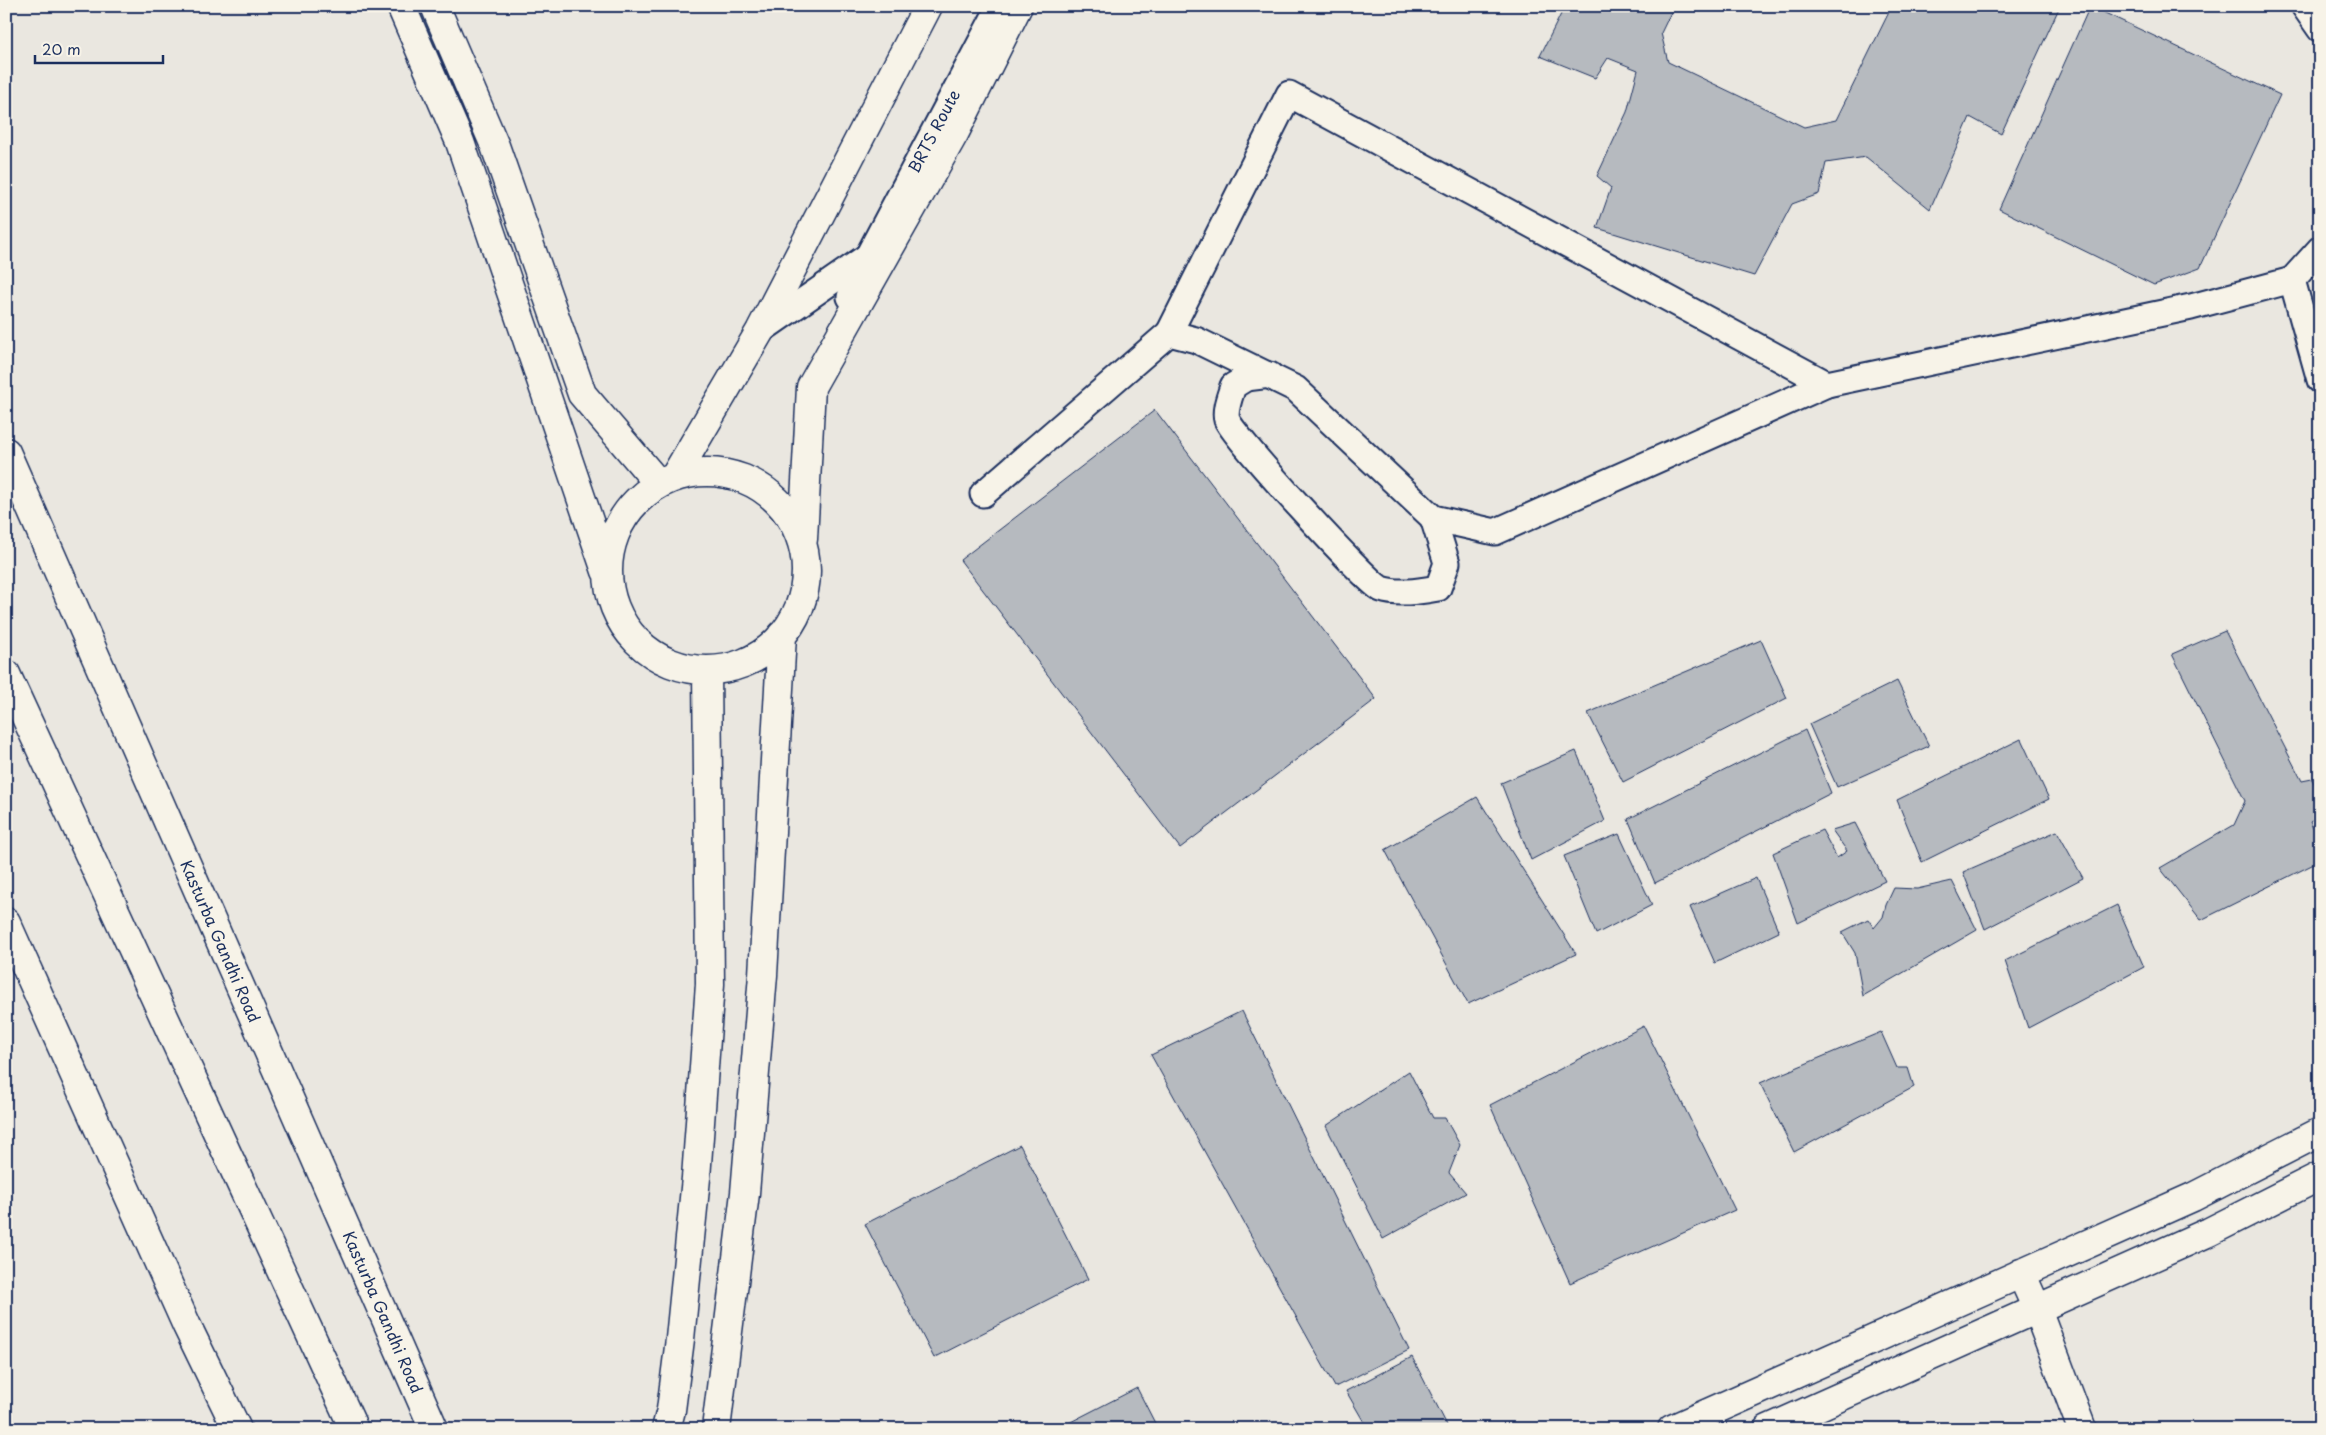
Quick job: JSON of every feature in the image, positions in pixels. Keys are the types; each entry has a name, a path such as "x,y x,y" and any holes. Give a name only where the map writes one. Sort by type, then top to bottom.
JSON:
{"main road":[{"path":"401,6 460,142 607,575 614,606 629,634 654,655 683,668 714,671 746,664 771,648 791,626 803,600 807,570 803,541 811,387 955,132 1018,6"},
{"path":"435,6 495,146 582,394 667,479"},
{"path":"667,479 760,331 928,6"},
{"name":"Kasturba Gandhi Road","path":"6,452 434,1429"},
{"path":"607,575 610,547 620,521 636,499 667,479 706,471 738,476 766,490 788,513 803,541"},
{"path":"716,1429 746,1193 763,975 782,635"},
{"path":"666,1429 671,1410 680,1339 696,1178 710,984 707,670"},
{"path":"6,674 354,1429"},
{"path":"6,922 187,1326 237,1429"},
{"path":"1672,1429 2193,1197 2320,1132"},
{"path":"1768,1429 2209,1232 2320,1176"},
{"path":"2021,1274 2037,1308 2082,1429"}],"lane":[{"name":"BRTS Route","path":"811,387 868,256 1000,6"},
{"path":"2304,6 2320,29"},
{"path":"983,494 1169,333 1288,94 1826,384"},
{"path":"1433,518 1495,532 1826,384 2191,307 2292,280 2320,249"},
{"name":"BRTS Route","path":"760,331 868,256"},
{"path":"2292,280 2320,380"},
{"path":"1169,333 1196,340 1270,375 1296,389 1433,518 1447,563 1438,588 1412,593 1380,589 1345,555 1243,443 1227,420 1228,402 1233,386 1246,378 1270,375"}],"building":[{"path":"1554,6 1674,6 1661,33 1668,62 1804,127 1836,120 1892,6 2060,6 2001,134 1970,117 1930,209 1866,157 1826,163 1819,194 1792,204 1754,276 1597,228 1611,188 1597,176 1627,112 1638,70 1608,58 1595,78 1540,56 1561,14"},
{"path":"2090,6 2280,95 2200,268 2154,285 1999,209"},
{"path":"1155,410 1376,699 1180,848 960,560"},
{"path":"2225,631 2302,781 2312,779 2320,795 2320,816 2310,822 2320,843 2320,861 2201,920 2160,868 2234,825 2245,801 2172,654"},
{"path":"1761,640 1787,698 1623,782 1588,713"},
{"path":"1897,681 1929,746 1837,787 1809,724"},
{"path":"1805,730 1831,793 1655,883 1628,819"},
{"path":"2021,739 2049,799 1922,862 1897,800"},
{"path":"1576,751 1605,821 1531,860 1501,783"},
{"path":"1477,797 1576,954 1468,1004 1385,850"},
{"path":"1855,823 1885,881 1798,923 1773,853 1822,830 1837,858 1847,851 1832,830"},
{"path":"2057,831 2083,878 1985,929 1963,872"},
{"path":"1619,834 1652,905 1596,934 1564,856"},
{"path":"1756,878 1779,932 1715,963 1690,907"},
{"path":"1952,881 1977,930 1863,996 1855,953 1842,932 1868,919 1874,928 1883,917 1894,888 1917,889"},
{"path":"2117,905 2144,967 2028,1028 2005,961"},
{"path":"1242,1011 1409,1350 1335,1387 1151,1055"},
{"path":"1644,1026 1735,1210 1570,1283 1490,1105"},
{"path":"1881,1032 1897,1068 1908,1068 1914,1087 1794,1152 1760,1083"},
{"path":"1409,1071 1433,1118 1445,1118 1460,1145 1449,1173 1466,1193 1383,1239 1326,1126"},
{"path":"1020,1145 1088,1279 934,1358 865,1224"},
{"path":"1412,1357 1449,1429 1368,1429 1346,1391"},
{"path":"1137,1388 1158,1429 1057,1429"}]}
